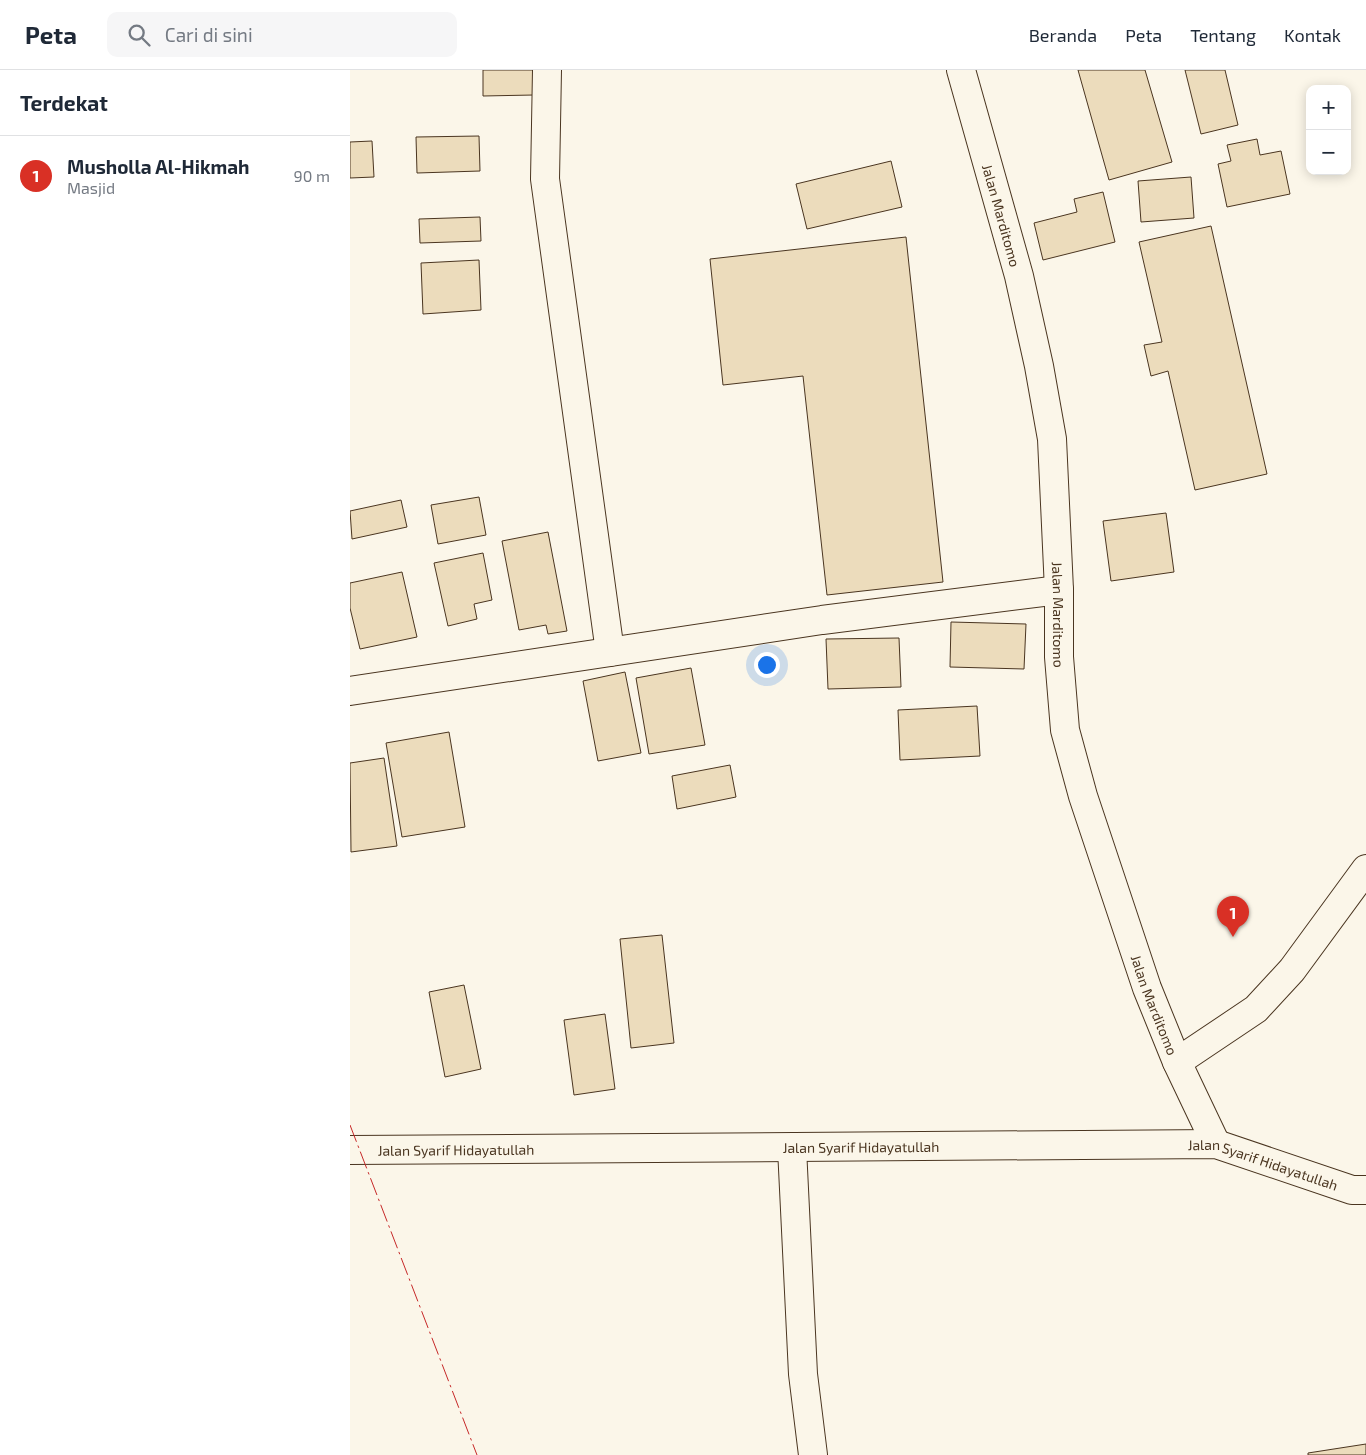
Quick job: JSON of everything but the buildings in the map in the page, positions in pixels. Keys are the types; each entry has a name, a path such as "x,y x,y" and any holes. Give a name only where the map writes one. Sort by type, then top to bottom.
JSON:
{"street":[{"path":"546,70 545,179 610,652"},
{"name":"Jalan Marditomo","path":"961,70 1019,276 1039,366 1052,439 1059,590 1059,657 1065,730 1083,796 1144,979 1177,1062 1216,1144"},
{"path":"350,691 822,620 1059,590"},
{"path":"1177,1062 1256,1009 1292,970 1366,869"},
{"name":"Jalan Syarif Hidayatullah","path":"350,1150 1216,1144 1352,1190 1366,1190"},
{"path":"792,1148 803,1374 813,1455"}],"power":[{"path":"350,1125 477,1455"}],"place":[{"name":"Musholla Al-Hikmah","path":"1233,937"}]}
